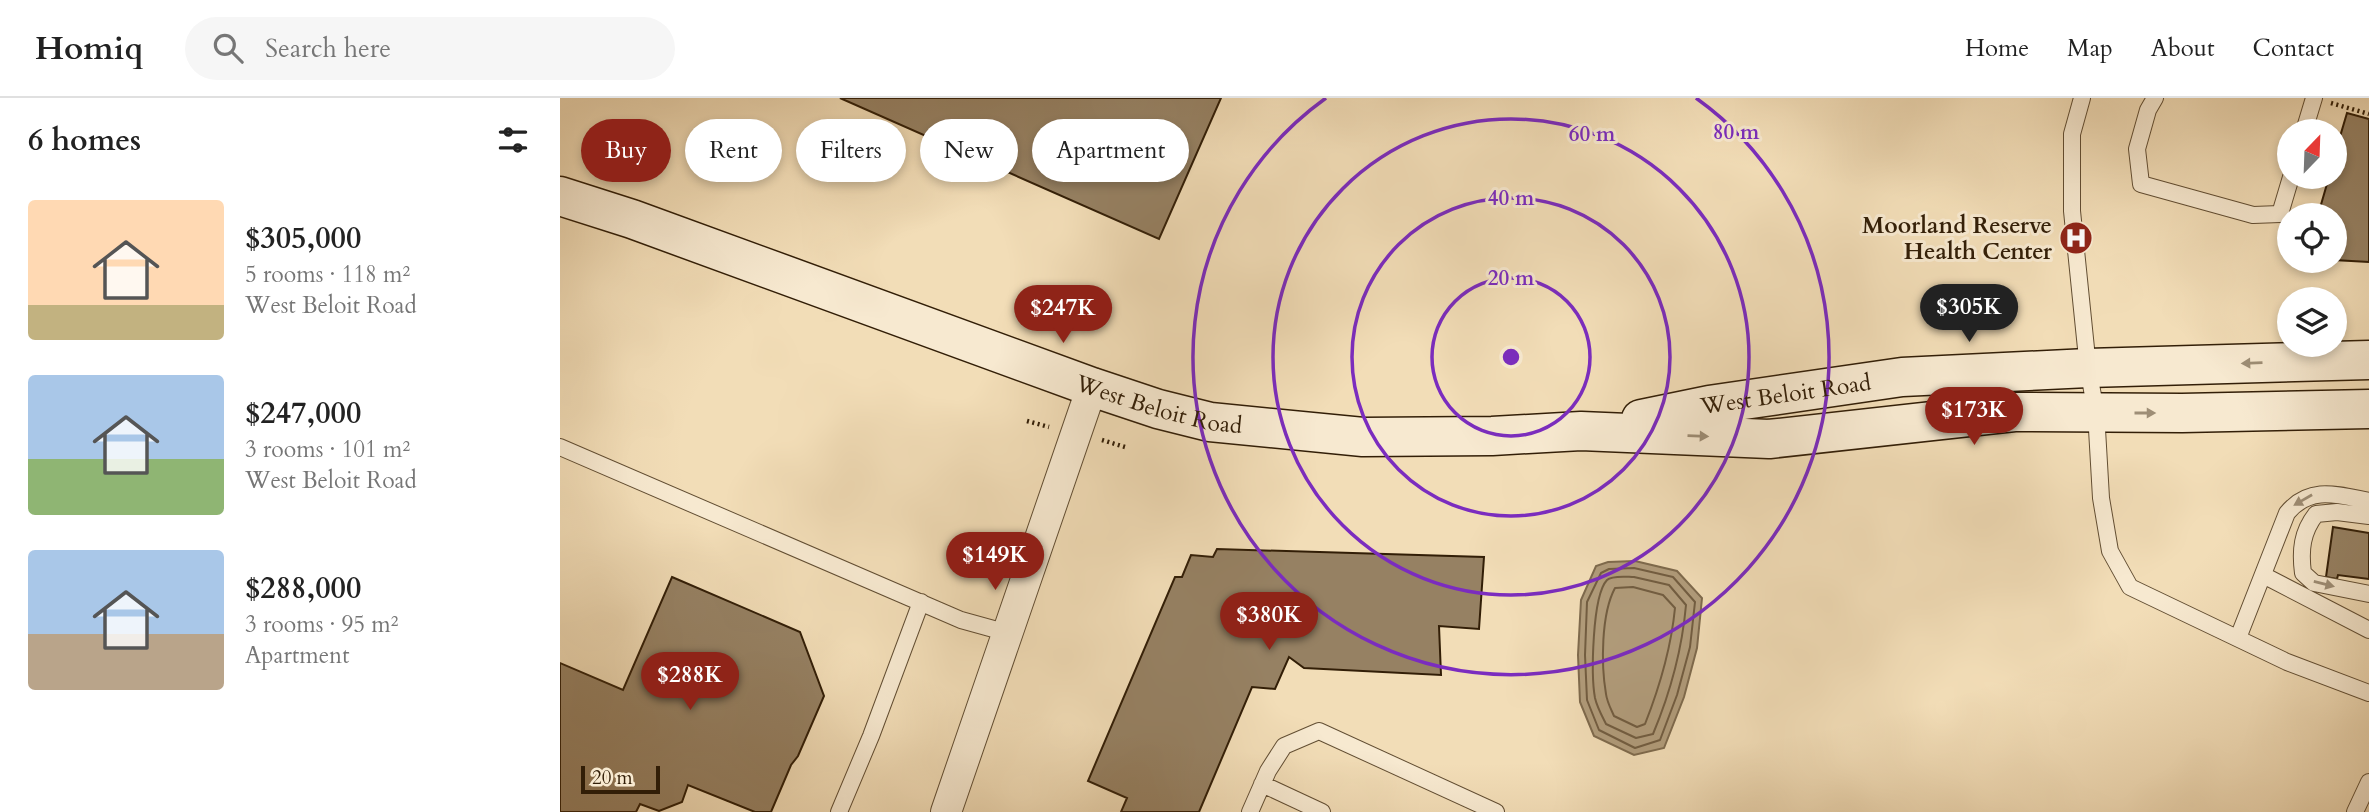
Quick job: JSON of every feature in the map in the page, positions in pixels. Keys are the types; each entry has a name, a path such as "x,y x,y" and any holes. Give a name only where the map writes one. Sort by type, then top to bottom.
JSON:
{"main road":[{"name":"West Beloit Road","path":"560,196 632,219 1092,387 1158,409 1210,422 1363,437 1492,436 1581,431 1769,439 2014,412 2182,413 2369,408"},
{"name":"West Beloit Road","path":"1581,431 1709,405 1902,377 2088,368 2369,360"}],"street":[{"path":"946,812 1092,387"}],"lane":[{"path":"2082,98 2072,134 2073,211 2088,368 2096,412 2101,498 2110,551 2130,587 2287,662 2369,693"},
{"path":"2155,98 2148,110 2137,149 2141,184 2253,215 2280,214 2287,189"},
{"path":"2308,119 2314,98"},
{"path":"560,447 961,620 1008,633"},
{"path":"2238,638 2287,513 2297,502 2314,494 2333,494 2369,501"},
{"path":"2369,516 2337,512 2316,514 2307,526 2300,550 2303,573 2314,583 2369,594"},
{"path":"2263,575 2369,630"},
{"path":"839,812 871,736 921,602"},
{"path":"1250,812 1262,784 1284,746 1319,731 1496,812"},
{"path":"2355,812 2369,782"},
{"path":"1262,784 1322,812"}],"path":[{"path":"2314,98 2369,114"}],"water":[{"path":"1635,561 1677,571 1702,598 1697,648 1684,697 1664,748 1634,755 1594,736 1580,702 1578,655 1581,600 1596,566 1608,562"}],"building":[{"path":"840,98 1221,98 1189,171 1189,119 1032,119 1032,182 1184,182 1159,239 1018,177 1018,119 920,119 920,133 906,127 906,119 888,119"},
{"path":"2347,113 2369,119 2369,262 2347,261 2347,203 2321,203 2326,189 2347,189"},
{"path":"2333,527 2369,533 2369,579 2338,575 2337,579 2326,577"},
{"path":"1217,549 1484,557 1479,629 1439,626 1441,675 1304,668 1289,657 1275,689 1252,687 1199,812 1121,812 1127,798 1088,781 1175,577 1182,577 1191,555 1213,557"},
{"path":"672,577 800,632 824,696 798,756 791,765 771,812 755,812 688,785 682,802 659,811 640,804 636,812 560,812 560,663 623,690"}],"place":[{"name":"Moorland Reserve Health Center","path":"2076,238"}]}
